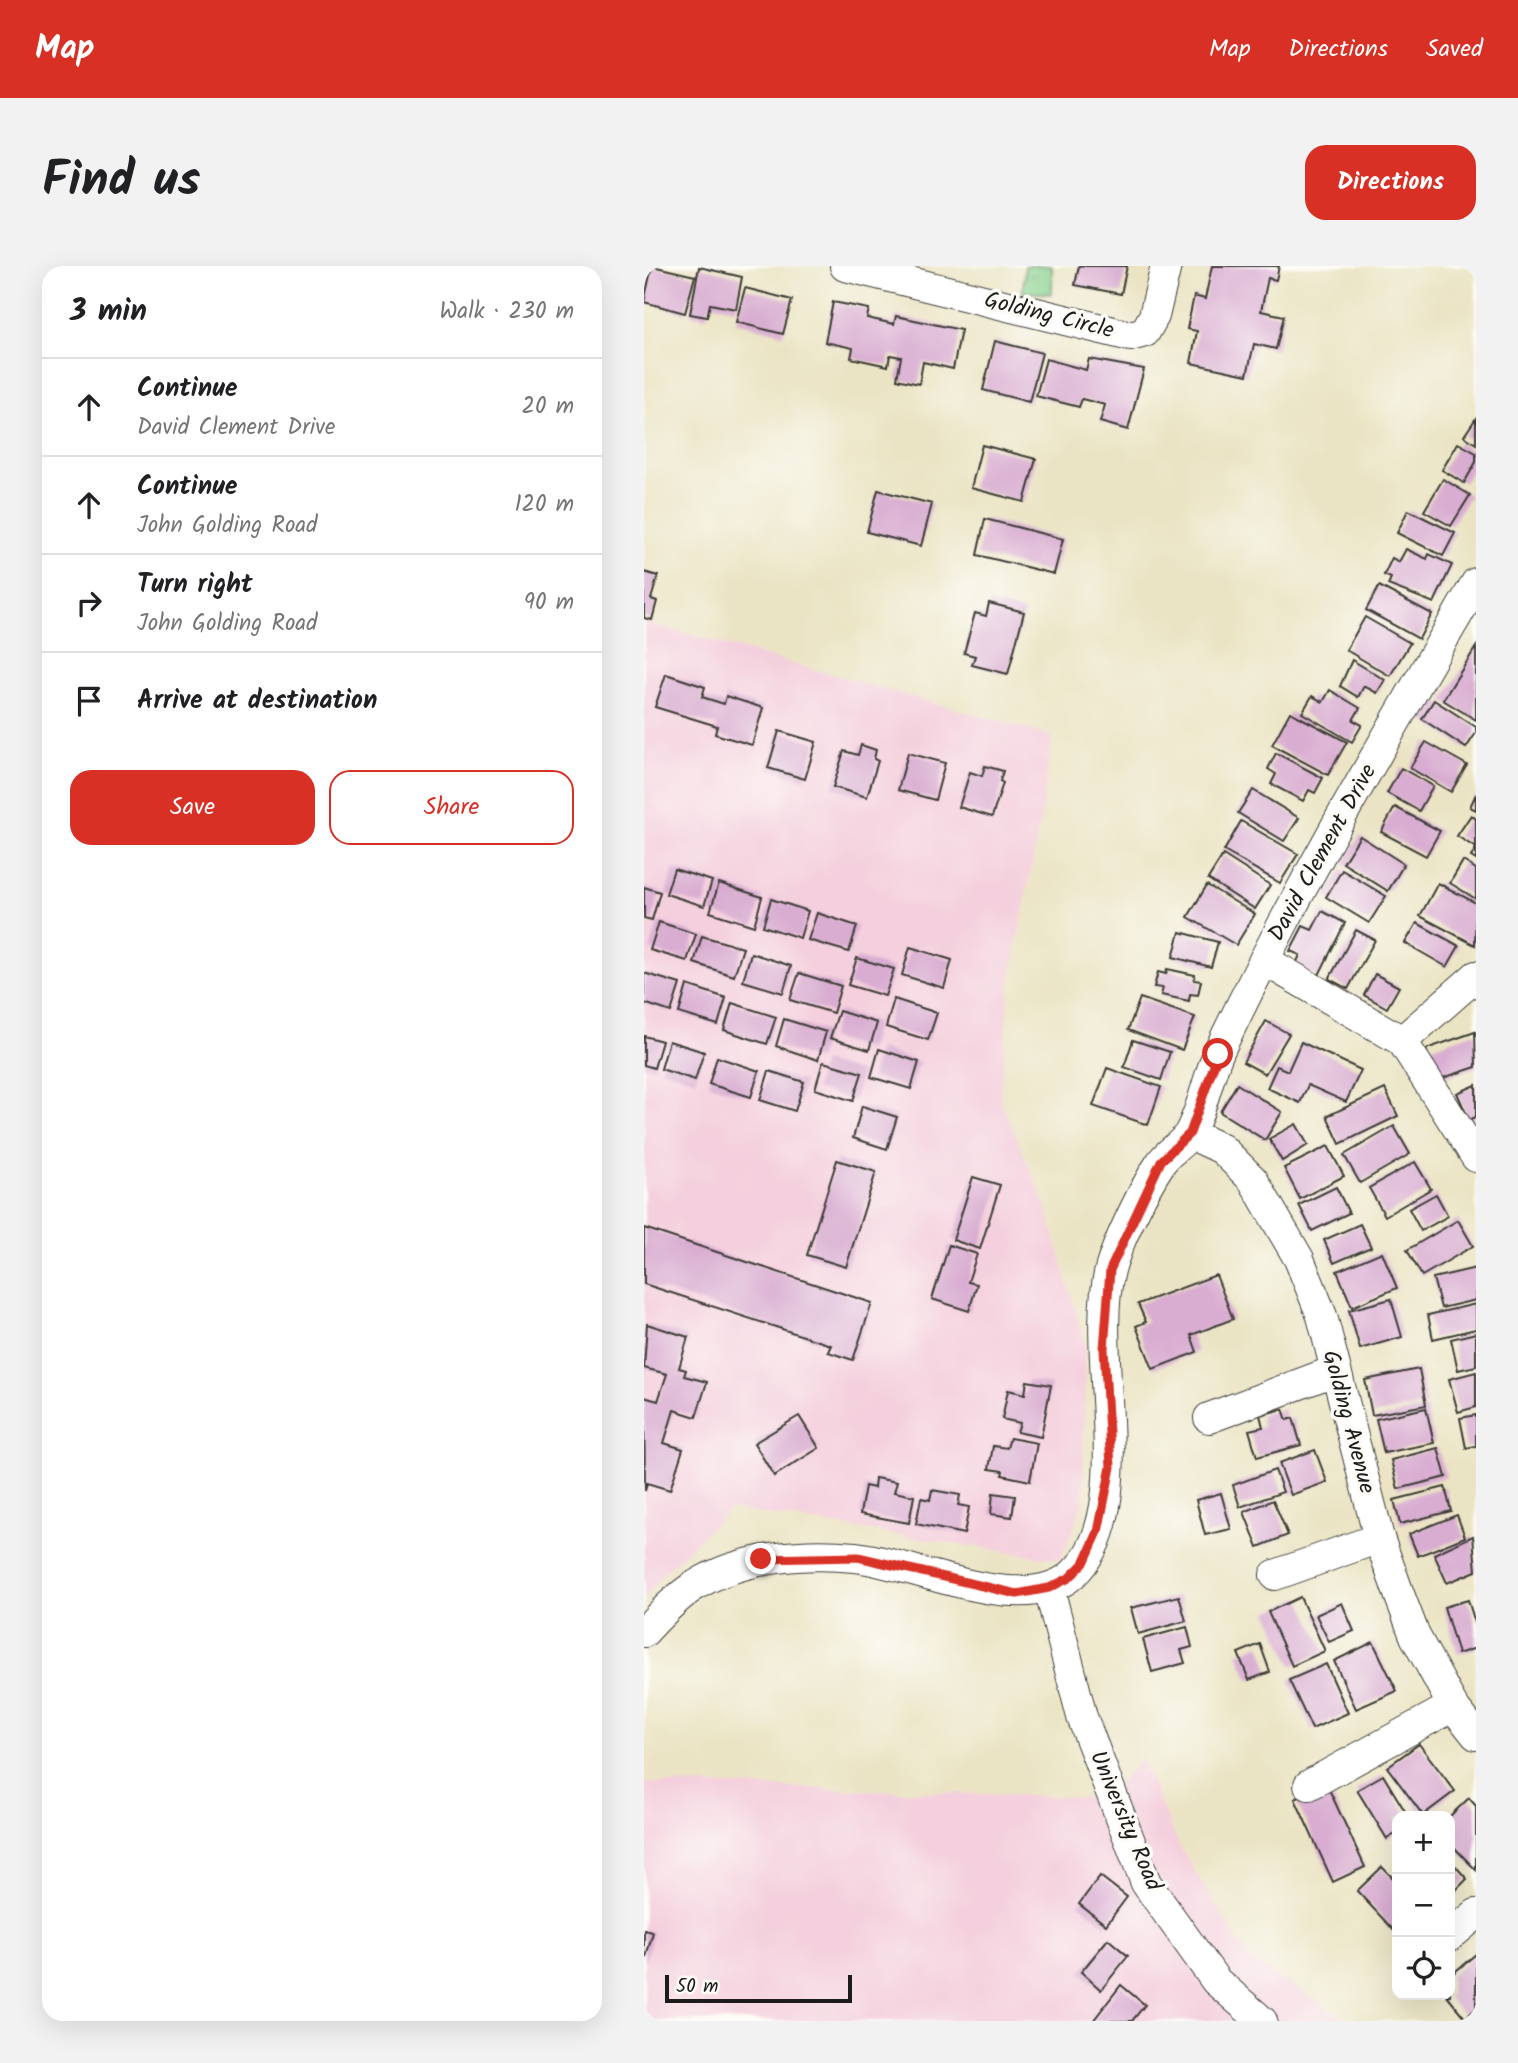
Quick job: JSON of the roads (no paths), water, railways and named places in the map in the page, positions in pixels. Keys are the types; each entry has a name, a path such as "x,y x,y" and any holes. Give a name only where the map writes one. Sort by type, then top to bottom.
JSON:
{"street":[{"name":"Golding Circle","path":"845,266 1130,336 1145,332 1154,316 1166,266"},
{"name":"David Clement Drive","path":"1190,1133 1218,1054 1264,960 1388,733 1476,583"},
{"path":"1264,960 1402,1041 1476,1157"},
{"path":"1402,1041 1476,976"},
{"path":"644,1632 695,1585 761,1559 858,1557 1017,1594 1049,1588 1069,1578 1084,1563 1098,1532 1111,1467 1104,1349 1110,1270 1161,1161 1190,1133"},
{"name":"Golding Avenue","path":"1190,1133 1222,1149 1253,1180 1298,1259 1322,1316 1379,1538 1415,1636 1453,1706 1476,1735"},
{"path":"1209,1419 1334,1371"},
{"path":"1275,1574 1379,1538"},
{"name":"University Road","path":"1049,1588 1082,1717 1146,1884 1216,1981 1262,2021"},
{"path":"1309,1785 1453,1706"},
{"path":"1455,1932 1476,1914"}]}
